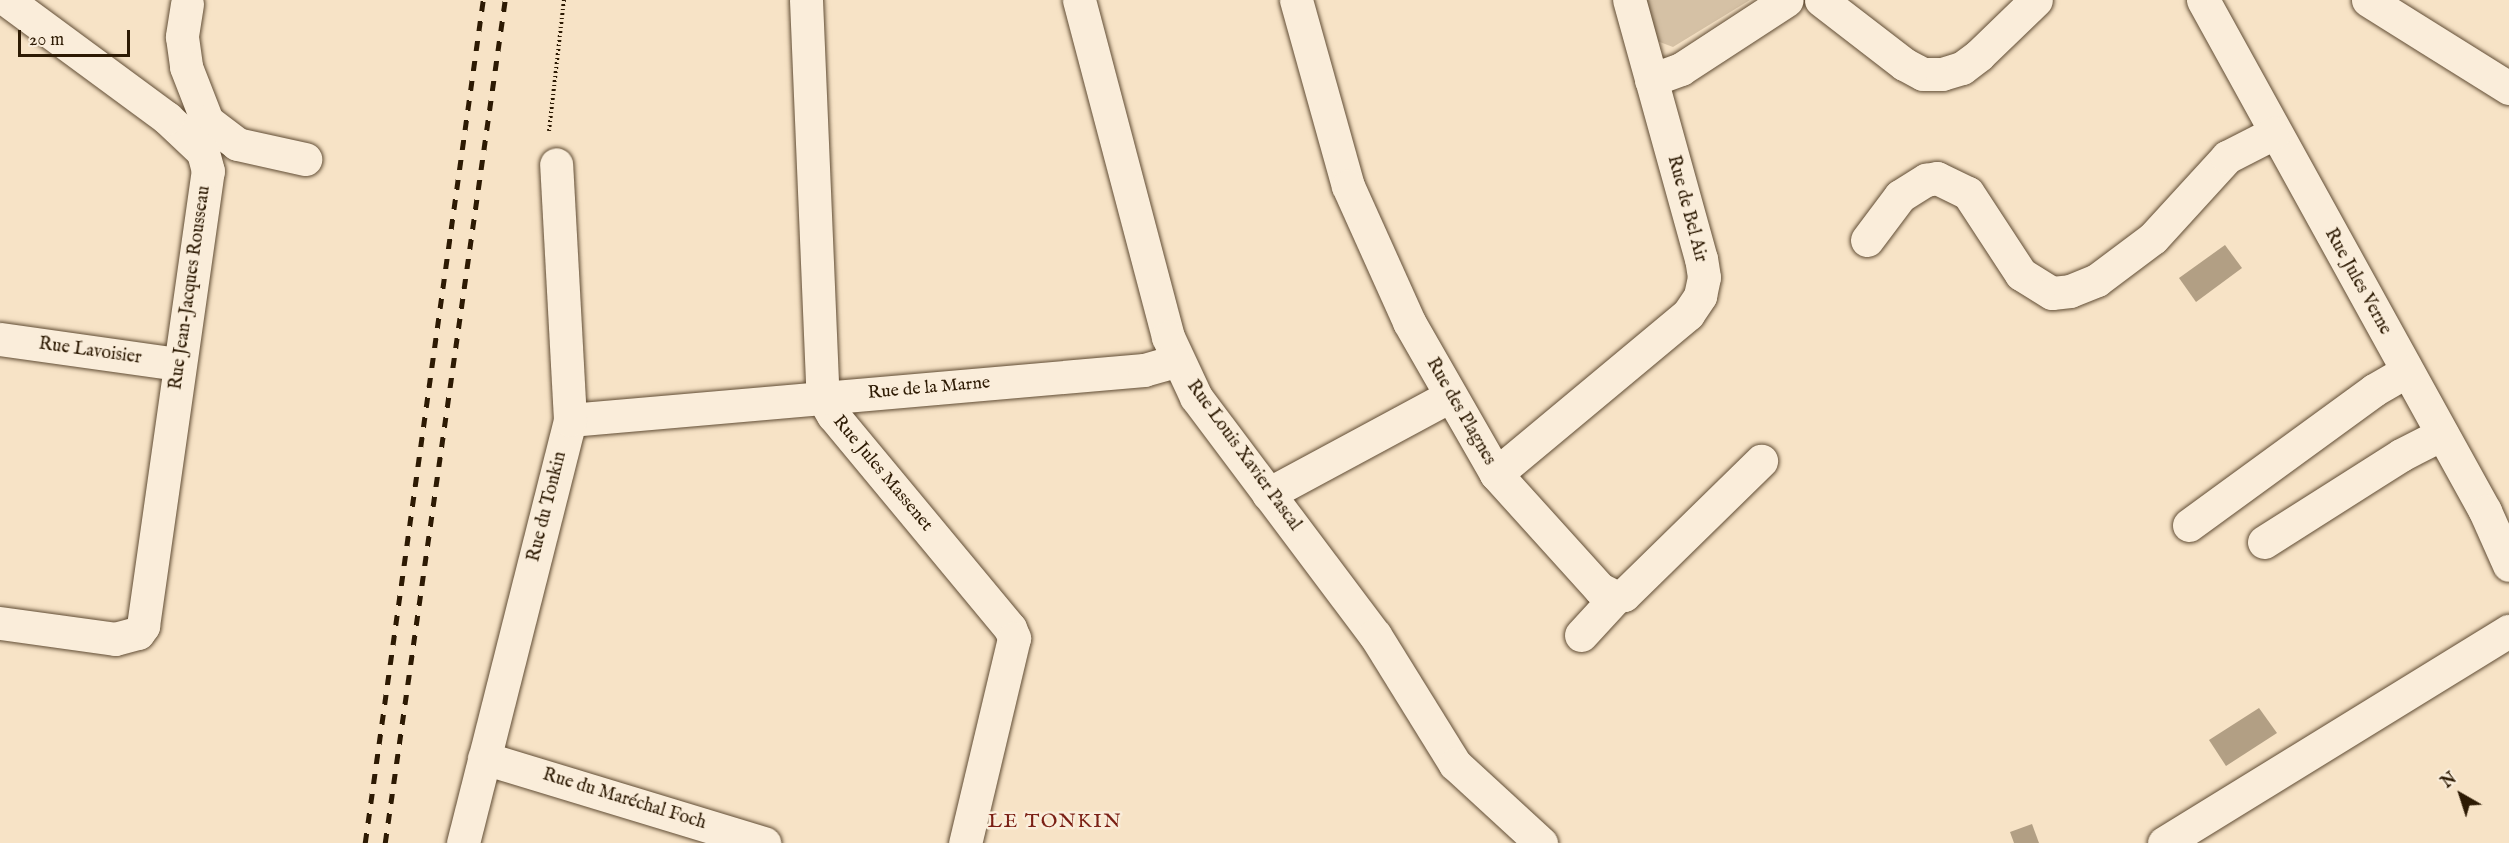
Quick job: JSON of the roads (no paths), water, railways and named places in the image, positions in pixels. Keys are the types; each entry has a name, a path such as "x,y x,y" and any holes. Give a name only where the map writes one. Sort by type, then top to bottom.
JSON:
{"street":[{"name":"Rue Jean-Jacques Rousseau","path":"0,623 115,639 138,633 145,614 208,171 198,129 7,0"},
{"name":"Rue Jules Massenet","path":"806,0 823,398 832,415 1010,628 1014,638 965,843"},
{"name":"Rue Louis Xavier Pascal","path":"1079,0 1178,360 1196,397 1375,635 1455,764 1541,843"},
{"name":"Rue des Plagnes","path":"1296,0 1348,186 1374,253 1448,397 1496,474 1600,589 1616,597"},
{"name":"Rue de Bel Air","path":"1496,474 1688,314 1700,296 1701,259 1629,0"},
{"path":"1651,80 1681,69 1787,0"},
{"path":"1821,0 1904,64 1923,74 1942,74 1962,68 1979,56 2036,0"},
{"name":"Rue Jules Verne","path":"2203,0 2274,133 2442,434 2509,565"},
{"path":"2368,0 2509,88"},
{"path":"187,4 182,37 198,129 237,144 305,159"},
{"path":"1868,240 1900,196 1926,180 1937,178 1968,192 2021,274 2052,293 2070,291 2097,280 2153,238 2227,157 2274,133"},
{"name":"Rue du Tonkin","path":"463,843 570,420 556,164"},
{"name":"Rue Lavoisier","path":"0,339 179,364"},
{"name":"Rue de la Marne","path":"570,420 1144,370 1178,360"},
{"path":"2190,525 2374,390 2407,371"},
{"path":"1268,494 1448,397"},
{"path":"2264,542 2401,455 2442,434"},
{"path":"1581,634 1616,597 1633,587 1761,461"},
{"path":"2164,843 2509,631"},
{"name":"Rue du Maréchal Foch","path":"484,758 764,843"}],"railway":[{"path":"365,843 483,0"},
{"path":"385,843 505,0"}],"district":[{"name":"LE TONKIN","path":"1055,821"}]}
